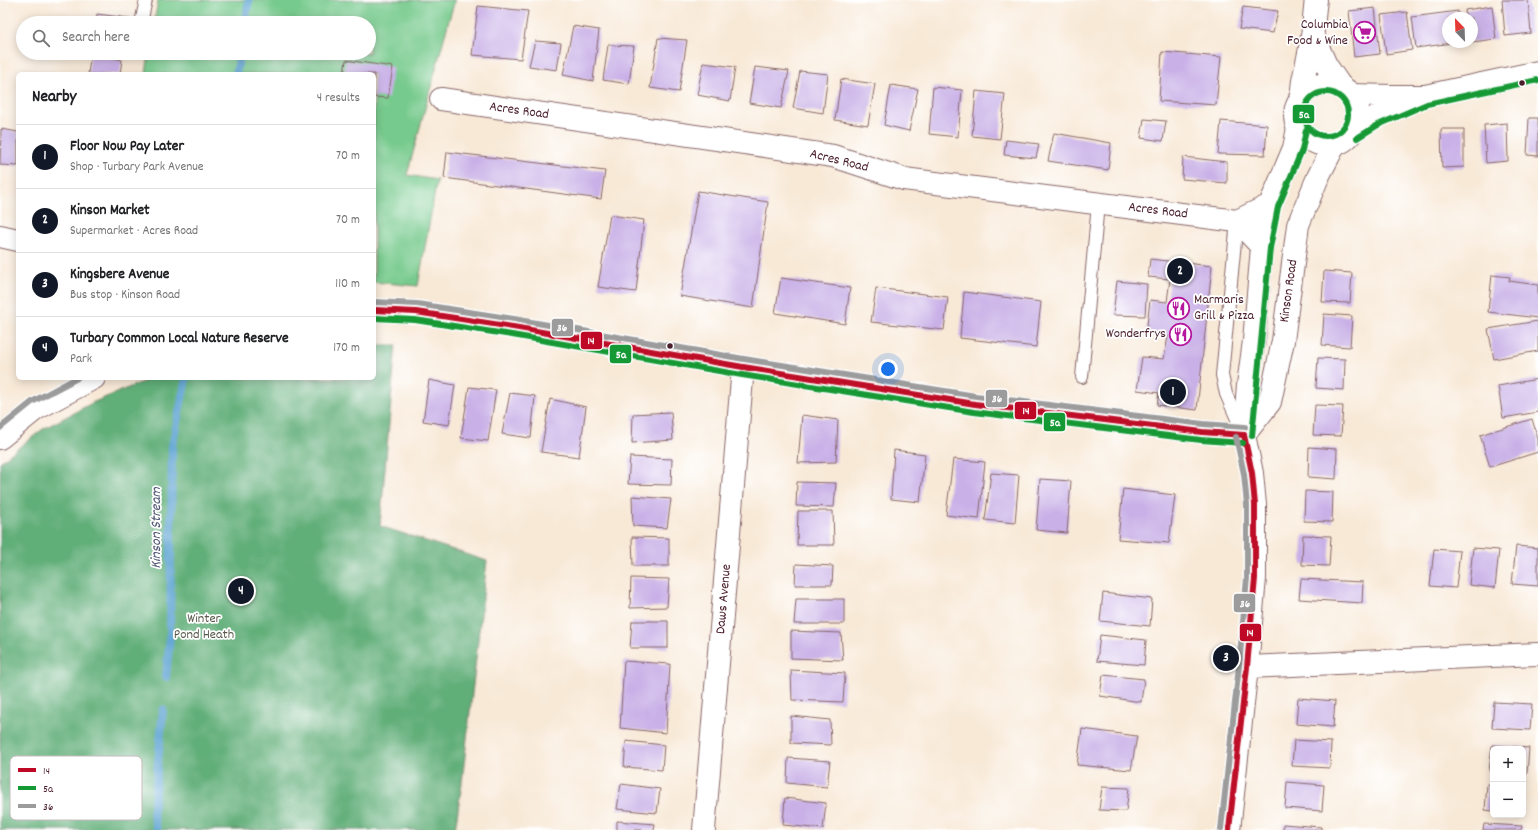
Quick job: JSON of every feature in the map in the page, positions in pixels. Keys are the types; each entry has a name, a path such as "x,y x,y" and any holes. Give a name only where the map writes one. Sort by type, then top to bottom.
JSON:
{"street":[{"name":"Kinson Road","path":"1229,830 1255,578 1255,505 1252,473 1244,435 1262,246 1270,205 1294,148 1298,128 1295,114 1300,98 1312,36 1316,0"},
{"path":"1312,36 1326,65 1357,107 1358,115 1353,131"},
{"path":"1300,98 1306,90 1324,83 1333,84 1346,91 1391,96 1425,96 1538,72"},
{"name":"Kinson Road","path":"1244,435 1270,402 1283,341 1298,225 1318,177 1335,144 1345,140 1353,131 1374,118 1425,96"},
{"name":"Acres Road","path":"441,99 833,156 904,179 1237,221"},
{"path":"1298,128 1304,135 1316,144 1335,144"},
{"path":"1262,246 1237,221 1270,205"},
{"path":"0,236 16,240"},
{"path":"376,310 416,312 506,326 743,367 975,404 1202,432 1244,435"},
{"name":"Daws Avenue","path":"704,830 743,367"},
{"path":"0,438 36,409 90,380"},
{"path":"1247,667 1538,654"}],"lane":[{"path":"143,16 146,0"},
{"path":"1082,378 1098,204"},
{"path":"1237,221 1222,375 1226,394 1244,435"}],"green space":[{"path":"158,0 455,0 407,175 437,180 418,286 376,282 376,72 146,72 148,60 376,60 376,16 155,16"},
{"name":"Winter Pond Heath","path":"376,345 396,345 380,526 487,561 462,783 455,830 0,830 0,462 43,429 94,402 147,380 376,380"}],"building":[{"path":"1502,0 1528,0 1531,33 1505,36"},
{"path":"478,6 528,11 521,59 472,55"},
{"path":"1492,6 1496,39 1478,41 1478,12 1465,12 1465,10"},
{"path":"1243,7 1278,11 1273,33 1239,29"},
{"name":"Columbia Food & Wine","path":"1375,8 1380,54 1354,57 1349,11"},
{"path":"1407,12 1412,50 1386,54 1381,15"},
{"path":"1442,13 1442,44 1416,48 1412,17"},
{"path":"97,14 113,16 97,16"},
{"path":"573,26 599,30 593,81 563,75"},
{"path":"658,38 687,40 679,92 650,88"},
{"path":"535,41 561,43 557,70 529,66"},
{"path":"608,45 634,46 629,84 603,80"},
{"path":"1162,52 1221,57 1216,105 1159,101"},
{"path":"90,60 122,60 120,72 88,72"},
{"path":"346,60 393,67 388,98 376,97 376,72 344,72"},
{"path":"703,63 735,67 730,101 697,95"},
{"path":"755,67 789,71 781,108 749,103"},
{"path":"800,71 828,74 823,113 793,108"},
{"path":"841,79 875,84 868,125 835,120"},
{"path":"891,85 918,89 909,131 884,125"},
{"path":"933,87 962,90 958,137 929,134"},
{"path":"976,91 1005,94 1000,139 972,136"},
{"path":"1529,118 1538,118 1538,156 1527,155"},
{"path":"1144,119 1166,121 1163,141 1141,138"},
{"path":"1221,121 1267,125 1265,155 1218,154"},
{"path":"1507,123 1508,161 1486,163 1484,125"},
{"path":"1,129 16,132 16,166 0,165"},
{"path":"1441,129 1464,129 1464,167 1442,168"},
{"path":"1054,133 1111,143 1108,170 1048,161"},
{"path":"1006,140 1039,144 1036,158 1004,155"},
{"path":"447,152 605,171 601,199 444,178"},
{"path":"1183,157 1227,162 1227,183 1182,179"},
{"path":"698,191 768,202 753,308 680,296"},
{"path":"610,215 644,220 636,292 598,287"},
{"path":"1150,259 1212,266 1197,410 1157,405 1159,393 1137,390 1142,357 1164,359 1168,336 1146,333 1150,300 1167,302 1170,279 1148,277"},
{"path":"1324,271 1352,273 1350,303 1322,302"},
{"path":"1492,275 1510,277 1509,281 1538,285 1538,318 1488,312"},
{"path":"781,278 850,288 845,324 775,313"},
{"path":"1117,281 1147,284 1145,316 1113,315"},
{"path":"876,288 948,297 944,330 871,322"},
{"path":"964,292 1041,302 1036,347 960,338"},
{"path":"1324,314 1352,316 1350,347 1322,345"},
{"path":"1538,321 1538,351 1494,359 1488,329"},
{"path":"1318,358 1345,359 1344,390 1316,388"},
{"path":"1538,379 1538,412 1503,418 1498,386"},
{"path":"429,380 455,385 449,425 423,421"},
{"path":"469,387 496,390 488,441 461,438"},
{"path":"510,393 535,396 531,438 502,434"},
{"path":"550,399 586,407 579,457 541,452"},
{"path":"1315,405 1343,406 1341,436 1313,435"},
{"path":"671,412 673,440 632,443 633,414"},
{"path":"802,415 838,420 836,462 798,463"},
{"path":"1532,419 1538,439 1538,452 1490,467 1480,435"},
{"path":"1309,447 1337,449 1336,479 1308,477"},
{"path":"894,450 925,454 920,502 891,499"},
{"path":"630,457 672,459 671,485 628,484"},
{"path":"953,459 985,462 979,519 946,515"},
{"path":"991,473 1019,475 1015,523 985,520"},
{"path":"1040,479 1071,481 1067,533 1036,530"},
{"path":"797,482 836,483 834,507 796,506"},
{"path":"1123,489 1175,495 1169,543 1118,539"},
{"path":"1305,491 1333,492 1332,522 1304,521"},
{"path":"632,496 671,499 667,528 633,526"},
{"path":"798,511 833,511 834,545 797,545"},
{"path":"1303,535 1331,536 1329,566 1302,565"},
{"path":"632,537 669,538 669,566 633,566"},
{"path":"1516,546 1538,548 1538,586 1512,584"},
{"path":"1473,548 1499,550 1495,588 1469,585"},
{"path":"1434,549 1460,551 1456,588 1430,586"},
{"path":"796,564 833,566 832,585 795,585"},
{"path":"631,578 669,579 667,607 630,608"},
{"path":"1301,579 1363,582 1362,603 1299,599"},
{"path":"1103,593 1152,599 1150,626 1100,621"},
{"path":"796,599 844,599 844,624 794,624"},
{"path":"632,621 668,621 668,648 630,648"},
{"path":"791,631 841,633 843,660 791,658"},
{"path":"1100,635 1146,640 1144,665 1097,661"},
{"path":"624,661 670,664 666,733 620,728"},
{"path":"791,670 845,673 843,702 792,700"},
{"path":"1103,675 1144,679 1141,702 1100,696"},
{"path":"1298,698 1335,701 1333,727 1296,724"},
{"path":"1494,702 1532,704 1530,730 1492,728"},
{"path":"791,716 830,720 831,745 791,743"},
{"path":"1082,729 1137,736 1131,770 1077,765"},
{"path":"1294,740 1331,742 1330,768 1292,766"},
{"path":"626,741 664,745 662,770 624,767"},
{"path":"1526,748 1529,748 1526,774"},
{"path":"788,758 830,761 827,787 787,783"},
{"path":"1287,782 1324,785 1322,811 1285,808"},
{"path":"621,784 660,789 657,813 617,809"},
{"path":"1487,784 1490,784 1490,811 1485,810"},
{"path":"1102,787 1129,788 1126,811 1099,810"},
{"path":"785,798 826,803 823,829 783,825"},
{"path":"617,821 655,824 654,830 617,830"},
{"path":"1283,824 1321,827 1321,830 1283,830"},
{"path":"1484,824 1522,826 1521,830 1483,830"}],"waterway":[{"name":"Kinson Stream","path":"246,16 249,0"},
{"name":"Kinson Stream","path":"236,72 239,60"},
{"name":"Kinson Stream","path":"166,677 170,636 172,446 186,380"},
{"name":"Kinson Stream","path":"157,830 153,813 163,710"}],"transit line":[{"name":"5a","path":"1357,138 1378,125 1427,104 1538,80"},
{"name":"5a","path":"1322,92 1330,92 1335,93 1342,98 1347,105 1348,114 1347,123 1342,130 1335,135 1322,136 1314,133 1307,126 1304,118 1304,110 1307,102 1314,95 1322,92"},
{"name":"5a","path":"1252,436 1270,248 1278,207 1302,150 1306,130"},
{"name":"36","path":"376,302 417,304 514,319 744,359 976,396 1203,424 1245,427"},
{"name":"14","path":"376,310 416,312 513,327 743,367 975,404 1202,432 1244,435"},
{"name":"5a","path":"376,318 415,320 512,335 742,375 974,412 1201,440 1243,443"},
{"name":"36","path":"0,428 32,402 73,380"},
{"name":"14","path":"1229,830 1255,578 1255,505 1252,473 1244,435"},
{"name":"36","path":"1221,829 1247,578 1247,505 1244,474 1236,437"}],"place":[{"name":"Columbia Food & Wine","path":"1364,33"},
{"name":"Kinson Market","path":"1180,271"},
{"name":"Marmaris Grill & Pizza","path":"1178,308"},
{"name":"Wonderfrys","path":"1181,334"},
{"name":"Floor Now Pay Later","path":"1173,392"},
{"name":"Turbary Common Local Nature Reserve","path":"241,591"},
{"name":"Kingsbere Avenue","path":"1226,658"}]}
